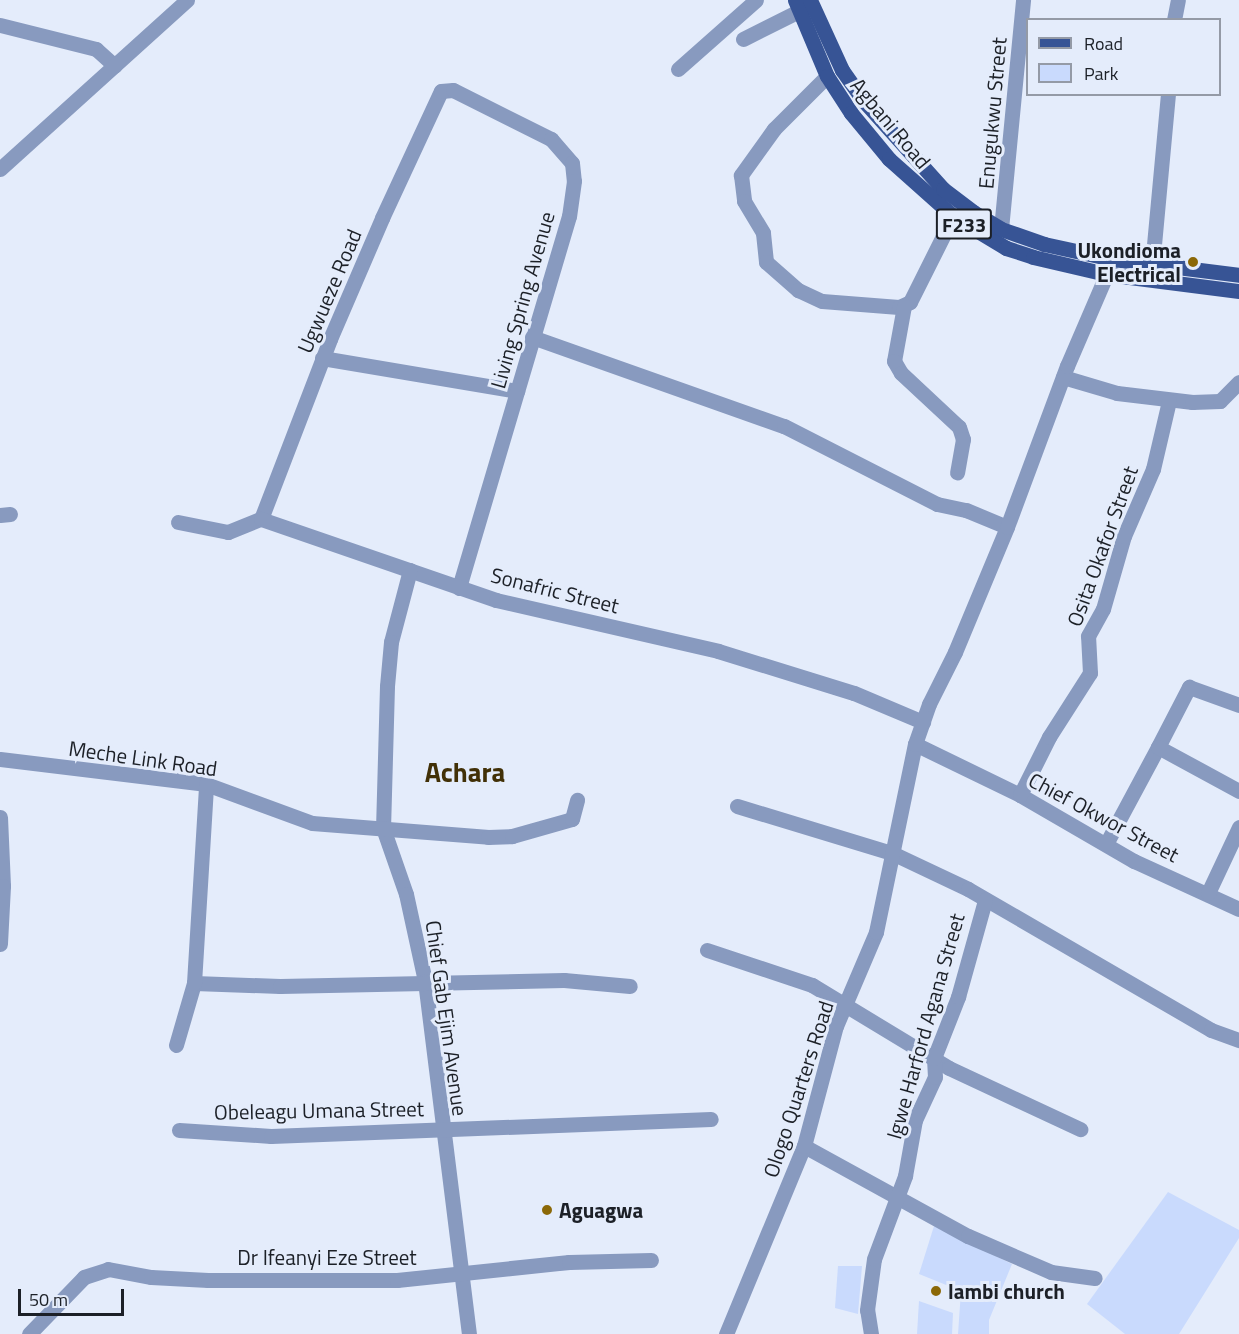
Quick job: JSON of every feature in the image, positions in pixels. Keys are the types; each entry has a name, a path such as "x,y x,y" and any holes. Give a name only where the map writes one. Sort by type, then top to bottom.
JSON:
{"main road":[{"name":"Agbani Road","path":"810,0 842,70 880,122 943,189 1001,229 1044,244 1113,259 1239,275"},
{"name":"Agbani Road","path":"797,5 827,76 889,159 953,216 1006,248 1106,274 1239,291"}],"street":[{"path":"0,169 187,0"},
{"path":"678,69 756,0"},
{"name":"Enugukwu Street","path":"1001,229 1023,0"},
{"path":"1174,18 1178,0"},
{"path":"743,39 797,5"},
{"path":"0,25 96,49 115,66"},
{"path":"827,76 774,129 741,175 744,201 764,233 766,262 786,282 822,301 904,306 910,302 953,216"},
{"name":"Living Spring Avenue","path":"448,89 551,139 572,163 574,192 569,216 517,391 504,445 459,588"},
{"name":"Ugwueze Road","path":"261,519 322,358 441,91 448,89"},
{"path":"1150,280 1168,96"},
{"name":"Ologo Quarters Road","path":"726,1334 804,1146 821,1075 845,1004 876,932 893,864 892,852 915,744 1007,527 1063,378 1113,259"},
{"path":"904,306 894,362 901,373 959,427 962,447 957,472"},
{"path":"532,337 784,426 937,504 966,510 1007,527"},
{"path":"322,358 517,391"},
{"path":"1063,378 1099,389 1169,401 1220,401 1239,382"},
{"name":"Osita Okafor Street","path":"1020,795 1049,737 1090,673 1088,636 1103,609 1124,536 1153,469 1169,401"},
{"path":"178,522 228,532 261,519"},
{"name":"Sonafric Street","path":"261,519 459,588 718,651 854,693 923,722"},
{"name":"Chief Gab Ejim Avenue","path":"410,570 392,642 388,675 383,828 406,894 425,981 469,1334"},
{"path":"1106,844 1189,687 1239,705"},
{"name":"Chief Okwor Street","path":"915,744 1020,795 1134,861 1239,909"},
{"path":"1158,747 1239,790"},
{"name":"Meche Link Road","path":"0,759 206,784 312,823 488,837 512,836 572,819 577,800"},
{"path":"176,1045 194,983 206,784"},
{"path":"737,806 892,852 985,900 1211,1030 1239,1040"},
{"path":"0,817 3,886 0,944"},
{"path":"1208,893 1239,827"},
{"name":"Igwe Harford Agana Street","path":"866,1331 874,1259 905,1176 915,1120 935,1077 934,1058 958,997 985,900"},
{"path":"707,950 795,978 845,1004 992,1090 1080,1129"},
{"path":"194,983 280,986 425,981 564,980 630,986"},
{"name":"Obeleagu Umana Street","path":"179,1131 271,1136 711,1119"},
{"path":"804,1146 968,1236 1050,1272 1095,1278"},
{"name":"Dr Ifeanyi Eze Street","path":"29,1334 75,1285 92,1274 108,1269 151,1277 208,1280 397,1280 569,1262 651,1260"}],"green space":[{"path":"1168,1192 1239,1230 1239,1238 1179,1334 1125,1334 1087,1304"},
{"path":"934,1226 1012,1264 989,1320 989,1334 958,1334 961,1291 919,1274"},
{"path":"838,1266 862,1266 858,1314 835,1308"},
{"path":"919,1301 953,1313 952,1334 917,1334"}],"place":[{"name":"Ukondioma Electrical","path":"1193,262"},
{"name":"Aguagwa","path":"547,1210"},
{"name":"lambi church","path":"936,1291"}],"district":[{"name":"Achara","path":"465,772"}]}
